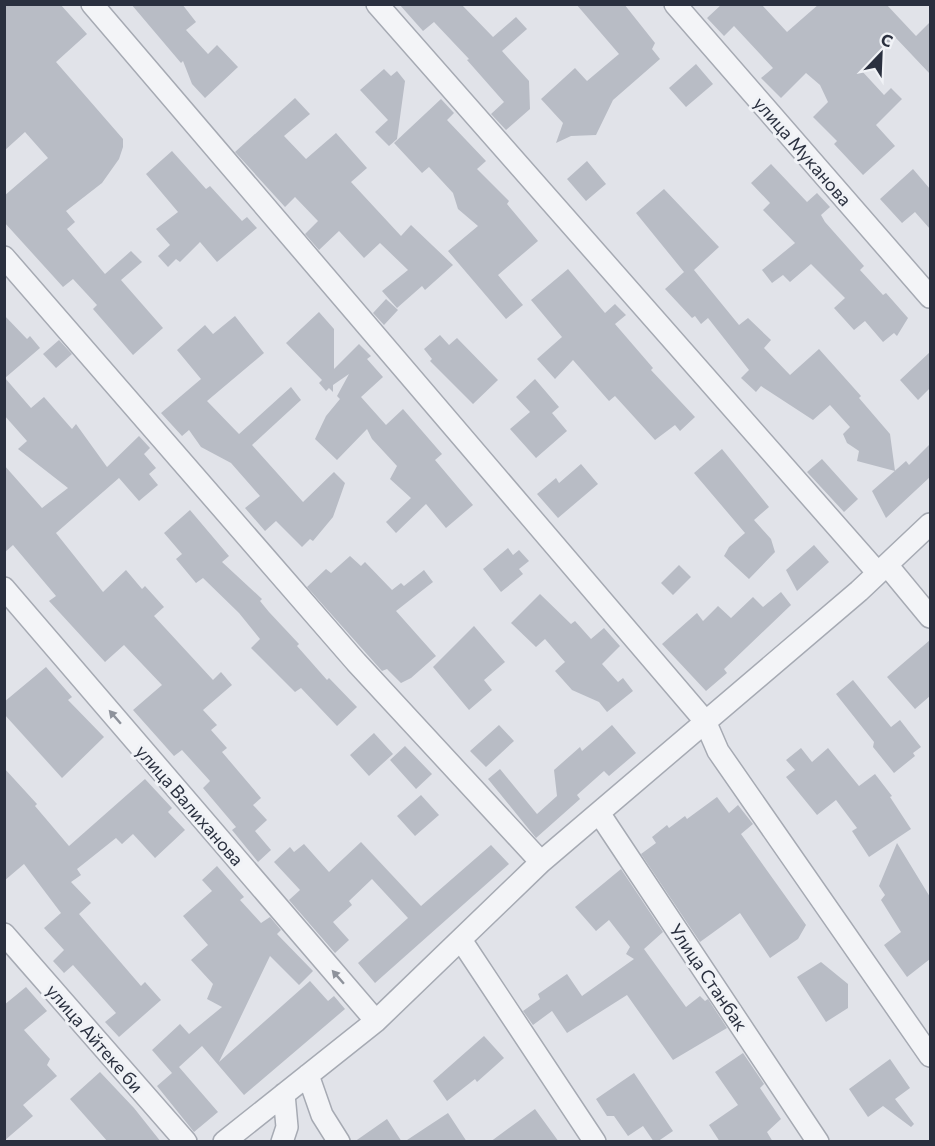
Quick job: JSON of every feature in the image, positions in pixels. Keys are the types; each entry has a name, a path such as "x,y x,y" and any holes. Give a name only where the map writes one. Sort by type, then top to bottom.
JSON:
{"street":[{"path":"92,4 705,721 718,752 930,1056"},
{"path":"377,4 882,568 930,617"},
{"name":"улица Муканова","path":"675,4 930,297"},
{"path":"4,257 356,662 541,862"},
{"path":"224,1142 376,1021 541,862 859,591 930,524"},
{"name":"улица Валиханова","path":"4,588 376,1021"},
{"name":"Улица Станбак","path":"599,813 818,1142"},
{"name":"улица Айтеке би","path":"4,934 186,1142"},
{"path":"460,940 595,1142"},
{"path":"308,1075 322,1115 339,1142"},
{"path":"282,1142 287,1127 284,1094"}],"building":[{"path":"4,4 60,4 87,34 56,62 123,139 123,147 119,159 102,183 66,211 75,222 67,229 105,274 131,251 142,262 121,280 163,328 133,355 93,309 97,305 73,279 63,287 4,222 4,196 48,158 25,132 4,151"},
{"path":"131,4 182,4 196,22 186,30 208,54 217,45 238,67 205,98 192,84 183,61 181,63"},
{"path":"399,4 461,4 493,37 516,17 527,29 502,51 529,81 530,109 506,130 491,114 504,102 467,60 469,59 434,22 423,31"},
{"path":"576,4 624,4 655,43 652,49 660,59 613,100 596,135 571,136 556,143 563,123 541,99 575,68 587,81 619,54"},
{"path":"722,4 761,4 787,32 819,4 886,4 916,36 930,22 930,74 895,37 861,70 884,95 891,88 902,99 876,125 895,146 863,175 834,144 837,141 813,117 828,102 820,85 806,73 781,98 761,78 773,68 734,26 724,36 707,18"},
{"path":"696,64 713,84 686,107 669,88"},
{"path":"384,69 391,76 397,71 405,81 397,139 389,146 375,132 388,120 360,90"},
{"path":"295,98 310,114 284,136 306,159 336,133 367,168 351,182 401,236 411,225 453,265 425,290 422,286 397,308 382,291 408,270 380,243 364,258 339,231 319,250 305,234 318,221 295,197 285,207 235,152"},
{"path":"441,99 454,113 447,120 486,161 477,169 509,201 507,204 538,241 498,275 523,305 506,319 448,251 478,226 458,209 453,193 429,167 422,173 394,143"},
{"path":"172,151 206,189 210,186 242,221 247,217 257,228 217,262 200,242 180,262 176,259 168,267 158,256 170,245 156,229 178,212 146,174"},
{"path":"587,161 606,184 586,201 567,179"},
{"path":"771,164 807,202 817,193 830,207 821,215 825,222 864,266 860,270 883,295 886,293 908,318 897,336 894,333 883,342 865,321 854,330 834,308 845,298 811,264 790,282 783,275 772,283 762,270 795,243 763,210 770,203 751,183"},
{"path":"913,169 930,189 930,229 915,212 902,223 880,199"},
{"path":"664,189 719,247 694,270 739,325 748,318 771,340 764,348 790,375 819,349 861,396 859,398 890,434 895,471 857,461 859,451 847,443 843,434 850,427 830,405 813,420 761,386 756,392 741,378 749,370 708,318 701,324 695,316 692,318 665,289 684,272 636,213"},
{"path":"568,269 605,313 615,304 626,315 615,324 653,368 651,370 695,417 680,431 675,425 655,440 615,396 609,401 573,360 555,379 537,359 562,337 531,300"},
{"path":"386,299 398,310 384,325 373,313"},
{"path":"319,312 334,329 334,369 359,344 371,356 367,359 383,377 361,397 386,425 403,409 442,454 435,460 473,505 446,528 426,504 396,533 386,522 411,498 390,479 397,466 372,439 367,429 337,460 315,439 326,416 340,399 337,396 349,374 333,385 333,392 329,388 326,391 319,383 322,380 286,343"},
{"path":"4,315 27,339 30,336 40,348 5,378 31,408 44,397 72,429 76,424 107,467 139,436 150,448 144,454 156,468 149,474 158,485 139,501 119,478 56,533 103,592 126,570 142,589 145,586 164,607 154,616 213,680 221,672 232,685 203,710 217,725 211,730 227,748 222,752 261,798 253,805 267,820 255,831 271,850 258,862 232,830 236,827 203,788 210,781 182,750 174,756 133,710 162,685 124,645 105,662 49,601 56,596 13,545 4,553 4,465 42,508 68,488 18,449 27,441 4,415"},
{"path":"235,316 264,353 207,401 239,434 291,387 301,400 252,445 303,502 334,472 345,483 333,517 313,541 310,539 302,547 276,521 265,531 245,508 260,496 231,463 201,447 189,430 182,436 161,413 201,379 177,350 205,325 213,334"},
{"path":"440,335 449,345 457,338 498,380 473,404 430,361 432,359 424,349"},
{"path":"59,340 72,354 56,368 43,354"},
{"path":"930,352 930,388 918,400 900,380"},
{"path":"535,379 559,407 552,413 567,431 536,458 510,429 530,412 516,397"},
{"path":"930,444 930,477 886,518 872,491 906,461 909,465"},
{"path":"722,449 769,507 754,520 771,539 775,552 749,579 724,556 729,547 745,533 694,473"},
{"path":"822,459 858,499 844,512 807,472"},
{"path":"581,464 598,484 558,518 537,494 556,478 559,483"},
{"path":"190,510 229,556 222,562 262,599 260,601 269,612 299,644 297,646 327,680 329,678 357,707 337,726 301,688 295,692 251,648 260,639 239,613 203,578 196,583 176,559 182,554 164,533"},
{"path":"814,545 829,562 797,591 786,570"},
{"path":"508,548 513,555 519,550 529,561 519,569 523,574 501,592 483,569"},
{"path":"350,556 361,566 365,562 392,590 401,583 404,586 424,570 433,582 396,611 436,656 411,678 401,683 387,669 382,671 307,587 326,569 331,573"},
{"path":"679,565 691,577 673,595 661,583"},
{"path":"781,592 791,605 724,669 727,673 706,691 662,644 697,613 703,621 718,606 731,618 753,597 763,607"},
{"path":"540,594 571,624 575,621 591,639 604,628 620,646 602,664 618,682 623,678 633,691 607,712 599,702 572,690 555,671 565,662 545,639 536,647 511,623"},
{"path":"474,626 505,662 484,680 492,690 469,710 433,667"},
{"path":"930,640 930,696 915,709 887,677"},
{"path":"46,667 72,697 68,700 104,737 62,778 4,714 4,702"},
{"path":"853,680 891,727 900,720 921,747 913,753 915,756 894,773 873,747 874,742 836,694"},
{"path":"499,725 514,741 486,767 470,751"},
{"path":"612,725 636,753 609,776 604,771 577,795 580,799 536,838 488,779 500,769 537,814 557,796 554,770 580,747 582,751"},
{"path":"374,733 393,754 369,776 350,755"},
{"path":"405,746 432,774 416,789 390,760"},
{"path":"801,748 812,762 828,748 859,786 875,774 892,796 890,797 911,829 869,857 852,831 857,828 836,800 817,815 786,777 795,770 786,760"},
{"path":"4,768 37,804 35,806 69,846 145,779 172,808 168,812 185,830 155,858 133,834 122,844 116,838 77,869 81,875 71,882 91,903 79,914 141,986 145,982 161,1000 119,1037 105,1022 116,1013 73,965 64,973 53,961 64,950 44,928 61,913 24,864 4,881"},
{"path":"421,795 439,815 415,836 397,816"},
{"path":"717,797 729,813 738,805 753,824 741,834 806,925 798,939 770,958 740,913 700,942 641,854 656,843 652,837 667,825 669,828 685,816 687,819"},
{"path":"361,842 421,906 491,845 509,864 375,983 358,963 408,918 372,879 349,901 352,905 333,922 349,940 335,953 289,900 300,890 274,862 290,847 294,852 304,844 329,872"},
{"path":"897,843 930,897 930,959 907,977 884,945 901,932 881,900 885,895 879,886"},
{"path":"217,866 244,897 240,900 261,923 270,917 281,930 277,934 313,971 299,985 270,956 219,1062 310,981 328,1001 334,996 345,1009 244,1095 202,1046 179,1067 218,1112 194,1132 157,1086 172,1073 152,1050 180,1024 189,1034 222,1007 207,999 213,984 191,960 208,945 183,916 212,891 202,880"},
{"path":"621,869 663,932 644,949 686,1007 700,996 705,1001 708,999 727,1028 673,1060 627,995 567,1033 552,1011 533,1025 523,1011 540,999 538,994 567,974 582,996 634,959 626,954 630,947 609,920 596,931 575,907"},
{"path":"821,962 848,984 848,1008 826,1022 797,977"},
{"path":"26,987 47,1011 24,1030 50,1059 47,1065 57,1076 23,1105 33,1116 4,1141 4,1005"},
{"path":"484,1036 504,1058 477,1082 475,1079 447,1101 433,1081"},
{"path":"743,1053 764,1084 760,1088 781,1119 767,1132 773,1142 720,1142 709,1125 738,1105 715,1072"},
{"path":"890,1059 910,1088 895,1099 914,1124 911,1127 883,1106 868,1117 849,1089"},
{"path":"100,1072 134,1108 161,1142 108,1142 70,1099"},
{"path":"634,1073 673,1131 657,1142 654,1142 643,1126 628,1136 614,1116 607,1116 596,1099"},
{"path":"535,1109 559,1142 490,1142"},
{"path":"448,1113 467,1142 404,1142"},
{"path":"387,1119 402,1142 354,1142"}]}
